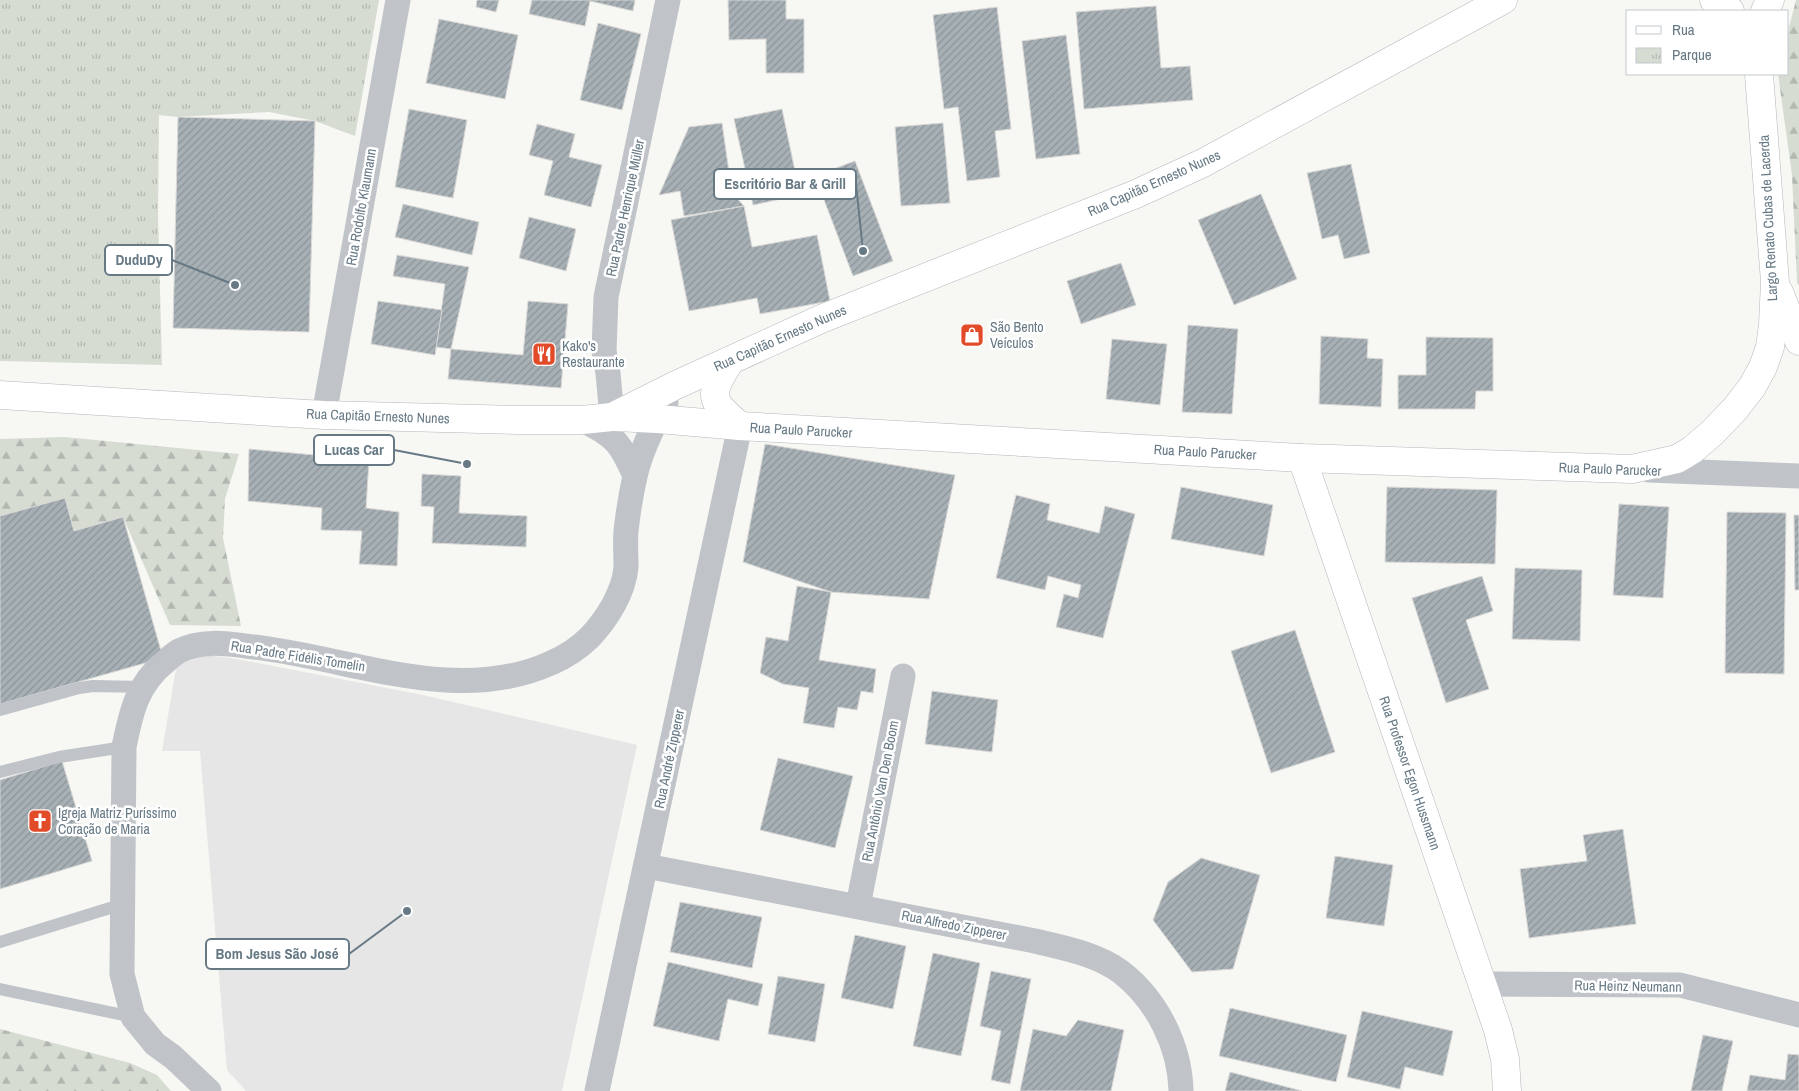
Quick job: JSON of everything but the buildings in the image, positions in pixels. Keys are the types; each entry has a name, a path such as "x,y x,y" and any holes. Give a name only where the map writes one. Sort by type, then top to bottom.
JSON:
{"main road":[{"name":"Rua Capitão Ernesto Nunes","path":"0,395 324,415 519,420 582,420 612,417 676,385 821,318 1136,194 1203,163 1503,0"},
{"path":"1714,0 1729,10"},
{"name":"Largo Renato Cubas de Lacerda","path":"1632,469 1677,459 1692,450 1735,409 1764,367 1770,347 1773,325 1775,282 1759,75"},
{"path":"1775,282 1799,341"},
{"path":"730,361 716,383 714,399 723,412 740,426"},
{"name":"Rua Paulo Parucker","path":"612,417 1302,458 1632,469"},
{"name":"Rua Professor Egon Hussmann","path":"1302,458 1498,1030 1505,1059 1507,1091"}],"street":[{"name":"Rua Rodolfo Klaumann","path":"324,415 398,0"},
{"name":"Rua Padre Henrique Müller","path":"612,417 604,351 606,297 668,0"},
{"name":"Rua Padre Fidélis Tomelin","path":"133,1017 122,974 124,747 130,716 142,687 157,668 179,651 202,644 230,644 271,649 416,677 451,680 492,680 532,672 565,657 590,637 608,614 619,594 626,570 626,533 635,476 644,447 676,385"},
{"path":"582,420 600,428 614,439 625,452 635,476"},
{"name":"Rua André Zipperer","path":"597,1091 740,426"},
{"name":"Rua Paulo Parucker","path":"1632,469 1799,476"},
{"name":"Rua Antônio Van Den Boom","path":"858,906 903,676"},
{"name":"Rua Alfredo Zipperer","path":"646,866 1066,948 1095,958 1121,972 1158,1013 1174,1045 1181,1074 1181,1091"},
{"name":"Rua Heinz Neumann","path":"1483,984 1680,985 1799,1015"},
{"path":"133,1017 155,1044 173,1057 209,1091"}],"lane":[{"path":"0,710 79,688 93,686 142,687"},
{"path":"0,772 59,757 124,747"},
{"path":"0,942 123,904"},
{"path":"0,989 133,1017"}],"shaded area":[{"path":"179,651 237,659 423,695 637,745 562,1091 246,1091 227,1070 200,751 162,751"}],"green space":[{"path":"0,0 379,0 355,136 315,121 269,112 178,117 159,115 158,216 162,365 0,361"},
{"path":"1796,0 1799,0 1799,286 1797,282 1792,175 1778,75 1789,75 1789,27"},
{"path":"65,437 239,454 225,499 223,538 241,626 170,625 123,517 74,531 65,498 0,516 0,439"},
{"path":"0,1029 130,1063 157,1075 171,1091 0,1091"}],"place":[{"name":"Escritório Bar & Grill","path":"863,251"},
{"name":"DuduDy","path":"235,285"},
{"name":"São Bento Veículos","path":"972,335"},
{"name":"Kako's Restaurante","path":"544,354"},
{"name":"Lucas Car","path":"467,464"},
{"name":"Igreja Matriz Puríssimo Coração de Maria","path":"40,821"},
{"name":"Bom Jesus São José","path":"407,911"}]}
